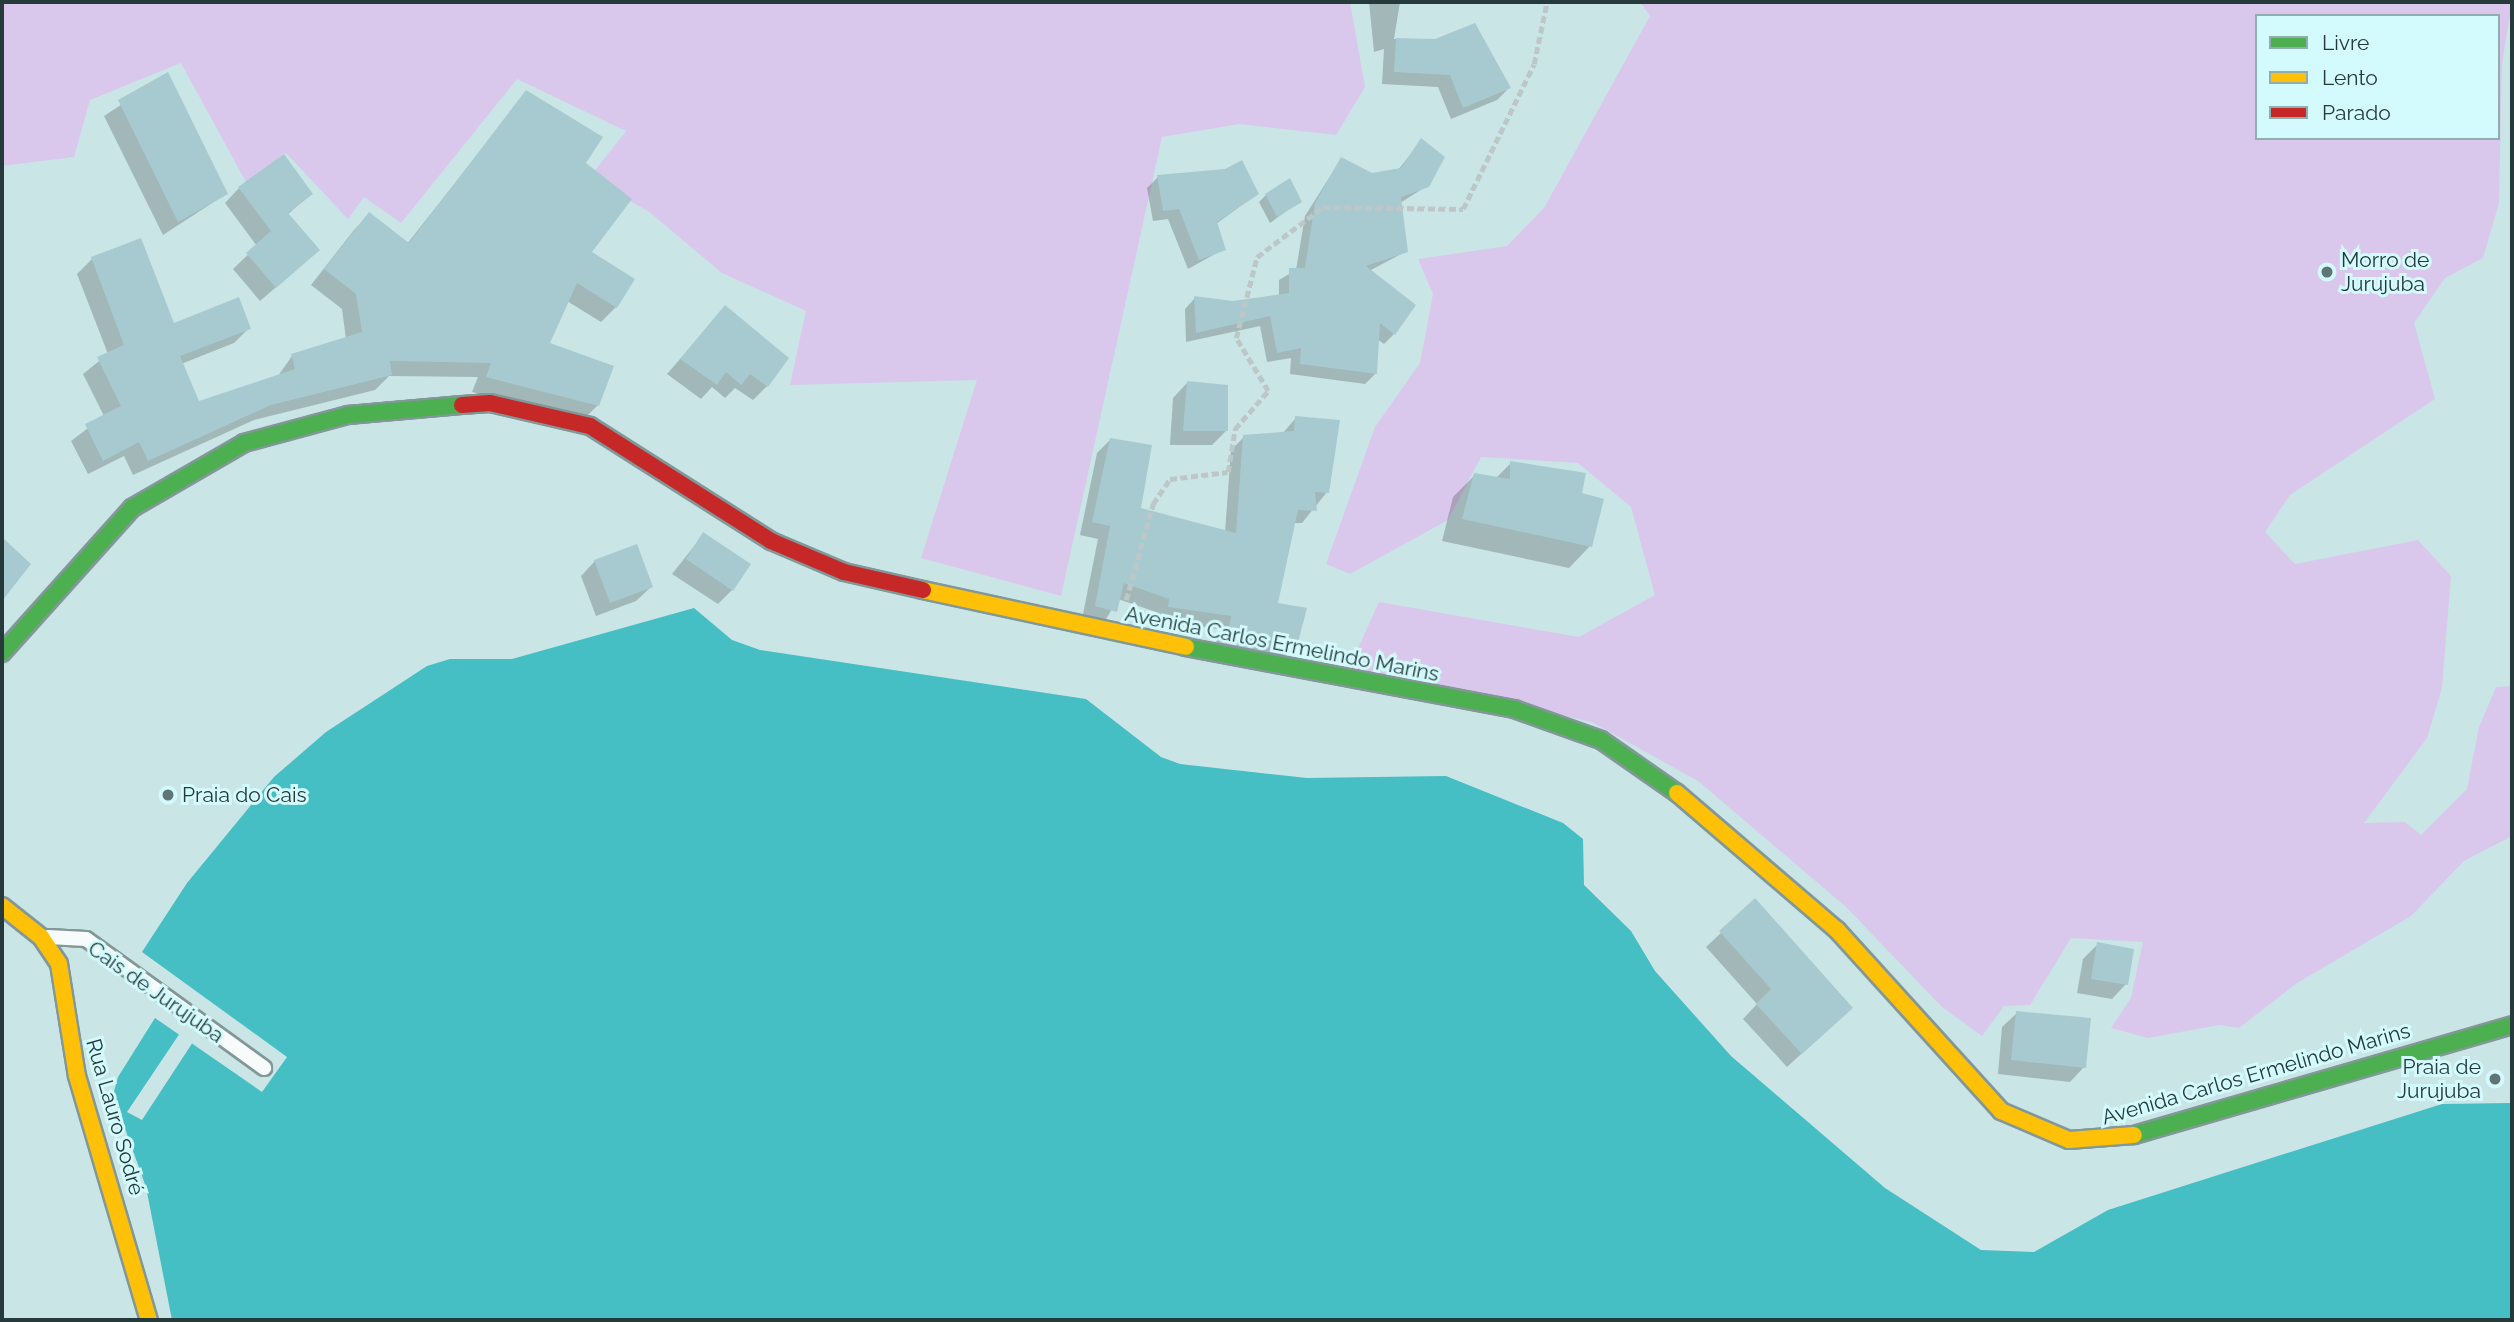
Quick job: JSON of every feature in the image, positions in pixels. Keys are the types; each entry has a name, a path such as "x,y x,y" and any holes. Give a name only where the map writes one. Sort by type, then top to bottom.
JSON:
{"street":[{"name":"Avenida Carlos Ermelindo Marins","path":"2,653 132,508 244,443 348,415 490,403 590,426 771,541 844,572 1122,635 1514,709 1601,740 1716,820 1837,930 2001,1111 2068,1140 2091,1143 2145,1133 2512,1025"},
{"name":"Rua Lauro Sodré","path":"2,906 41,937 66,984 77,1076 149,1320"}],"lane":[{"name":"Cais de Jurujuba","path":"41,937 86,939 264,1068"}],"path":[{"path":"1122,635 1153,504 1170,479 1228,472 1235,429 1268,391 1236,338 1257,257 1323,207 1463,209 1534,64 1547,2"}],"shaded area":[{"path":"2,2 1350,2 1365,87 1336,135 1239,124 1162,137 1061,596 921,558 977,380 790,385 806,311 722,273 648,211 589,178 626,131 517,79 401,223 364,197 348,219 286,153 246,182 181,63 90,100 74,157 2,166"},
{"path":"1640,2 2512,2 2502,64 2499,203 2483,258 2445,278 2414,323 2435,399 2290,495 2265,532 2295,564 2418,540 2451,576 2442,688 2427,738 2364,823 2405,822 2421,835 2467,789 2479,727 2496,687 2512,686 2512,836 2464,861 2411,916 2297,983 2239,1028 2219,1025 2148,1038 2111,1028 2131,998 2143,942 2071,938 2030,1005 2004,1006 1982,1036 1942,1007 1845,906 1698,781 1592,722 1348,670 1379,602 1579,637 1655,595 1631,507 1578,463 1481,457 1448,520 1350,574 1326,564 1375,427 1420,363 1433,294 1418,259 1507,246 1544,208 1650,16"}],"water":[{"path":"694,608 732,640 760,650 1086,699 1161,757 1180,764 1307,778 1446,776 1563,823 1583,839 1584,885 1631,931 1655,971 1731,1056 1885,1188 1981,1250 2034,1252 2108,1210 2442,1104 2512,1103 2512,1320 172,1320 146,1187 113,1095 118,1077 155,1018 262,1092 287,1057 142,952 187,883 274,777 326,732 427,666 450,659 512,659"}],"pier":[{"path":"154,1015 262,1088 282,1058 247,1033 285,1059 262,1091 193,1042 142,1120 127,1112 180,1033"}],"building":[{"path":"1475,23 1511,88 1463,108 1450,75 1394,72 1396,38 1435,39"},
{"path":"168,72 228,194 178,222 118,100"},
{"path":"526,90 603,137 586,163 632,199 592,252 635,279 617,308 577,283 550,343 614,366 599,406 486,377 491,363 390,361 392,375 271,405 148,461 139,442 103,461 85,424 121,406 97,357 124,345 91,257 141,238 174,323 239,297 251,329 180,356 199,401 295,369 291,354 362,332 356,294 324,269 369,212 409,243"},
{"path":"1421,138 1445,157 1429,187 1401,197 1408,252 1366,266 1416,305 1395,335 1380,323 1377,374 1300,364 1301,348 1277,353 1270,316 1196,333 1194,296 1233,301 1289,293 1289,268 1305,268 1315,203 1341,157 1372,173 1401,168"},
{"path":"284,154 313,194 288,213 320,250 276,288 246,253 271,231 238,187"},
{"path":"1242,160 1259,194 1217,222 1226,250 1199,260 1179,209 1163,211 1157,175 1225,169"},
{"path":"1290,178 1302,202 1277,217 1265,194"},
{"path":"725,305 789,358 768,387 750,374 741,385 726,372 717,385 680,359"},
{"path":"1187,381 1228,385 1228,431 1183,431"},
{"path":"1295,416 1340,420 1329,493 1315,492 1317,511 1298,510 1278,603 1307,608 1297,646 1228,633 1231,616 1168,607 1169,599 1124,583 1117,612 1095,606 1110,526 1092,522 1110,438 1152,445 1141,508 1236,533 1243,435 1294,431"},
{"path":"1510,461 1586,473 1582,493 1604,499 1592,547 1462,519 1474,473 1510,479"},
{"path":"703,532 751,564 733,591 686,559"},
{"path":"2,537 31,564 2,601"},
{"path":"637,544 653,587 610,603 594,560"},
{"path":"1755,898 1853,1008 1802,1054 1756,1004 1771,989 1719,931"},
{"path":"2097,942 2134,949 2128,985 2091,979"},
{"path":"2016,1011 2091,1018 2086,1068 2011,1060"}],"traffic: fast":[{"path":"2,653 132,508 244,443 348,415 462,405"},
{"path":"1186,647 1514,709 1601,740 1677,793"},
{"path":"2134,1135 2512,1025"}],"traffic: slow":[{"path":"923,590 1186,647"},
{"path":"1677,793 1837,930 2001,1111 2069,1140 2134,1135"},
{"path":"2,906 41,937 59,964 77,1076 149,1320"}],"traffic: jam":[{"path":"462,405 490,403 590,426 771,541 844,572 923,590"}],"place":[{"name":"Morro de Jurujuba","path":"2327,272"},
{"name":"Praia do Cais","path":"168,795"},
{"name":"Praia de Jurujuba","path":"2495,1079"}]}
